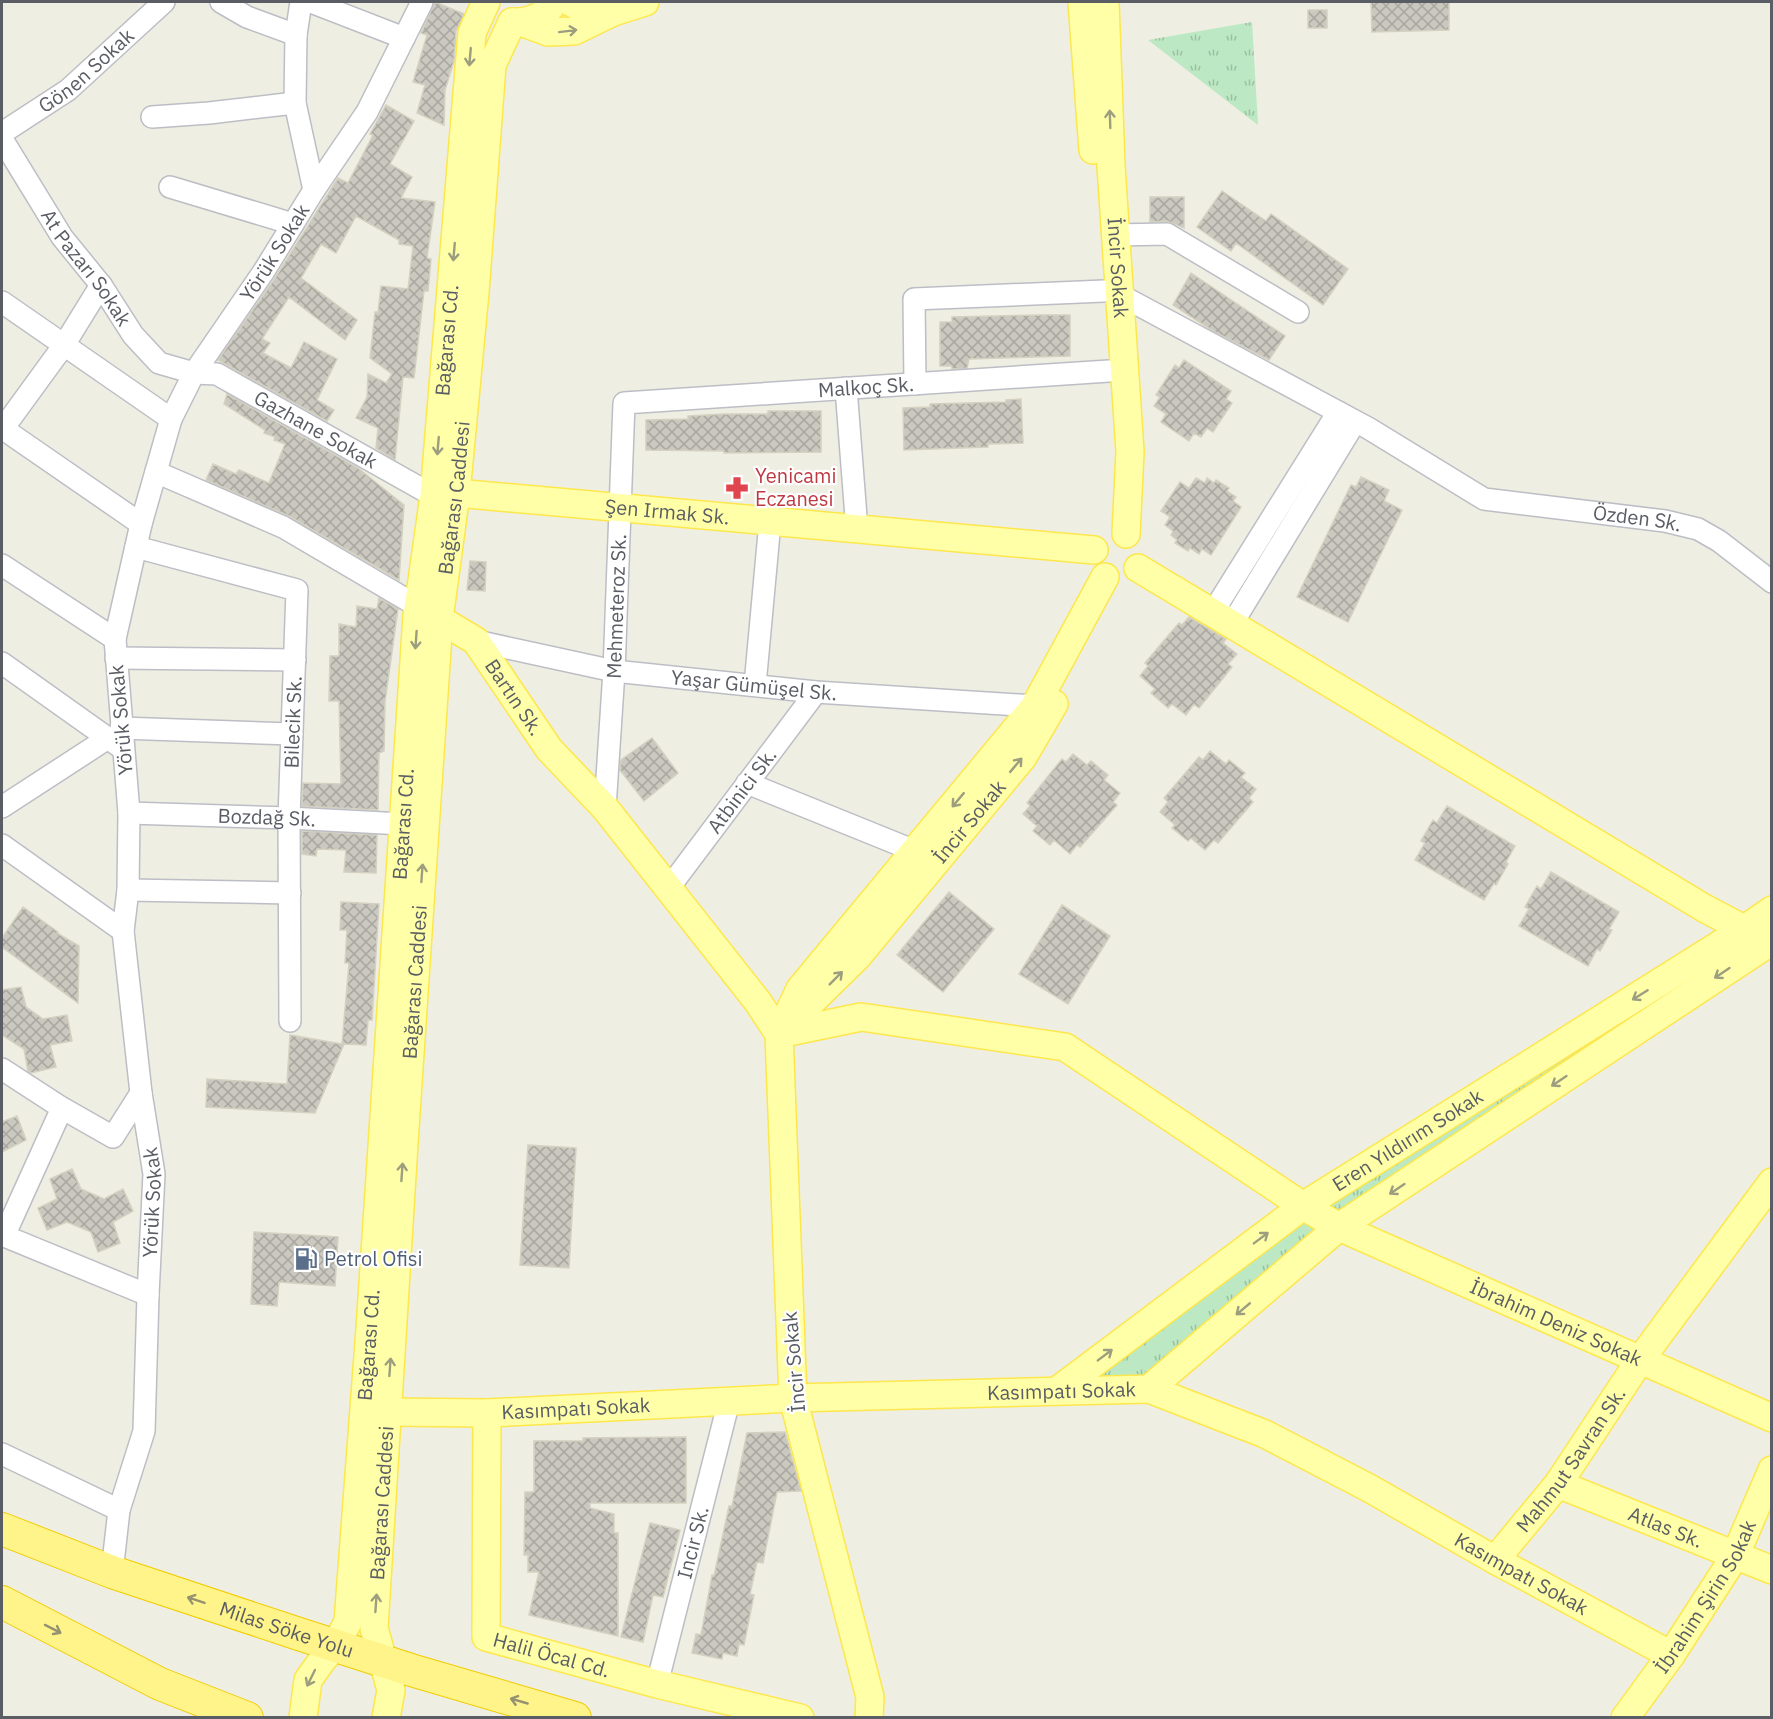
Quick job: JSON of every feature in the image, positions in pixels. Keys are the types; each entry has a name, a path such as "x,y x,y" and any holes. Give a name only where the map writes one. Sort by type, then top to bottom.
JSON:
{"highway":[{"name":"Milas Söke Yolu","path":"2,1528 112,1572 335,1646 575,1718"},
{"path":"2,1602 160,1684 247,1718"}],"main road":[{"path":"486,2 499,16 548,32 574,31 613,12 645,2"},
{"name":"Bağarası Cd.","path":"445,495 472,33 486,2"},
{"path":"517,22 534,20 545,13 554,2"},
{"path":"570,2 586,10 613,12"},
{"name":"İncir Sokak","path":"1082,2 1130,452 1122,533"},
{"name":"İncir Sokak","path":"1106,2 1111,166 1116,235 1109,372 1122,533"},
{"name":"Bağarası Caddesi","path":"386,1718 391,1690 374,1628 387,1412 393,1142 429,613 475,292 492,64 517,22"},
{"name":"Şen Irmak Sk.","path":"445,495 1094,550"},
{"path":"1122,533 1138,544 1141,552 1138,568 1127,578 1109,578 1095,566 1094,550 1102,537 1122,533"},
{"path":"1138,568 1743,930 1771,941"},
{"name":"İncir Sokak","path":"869,1718 870,1697 793,1398 779,1034 800,989 1035,706 1109,578"},
{"name":"İncir Sokak","path":"779,1034 858,957 1023,757 1077,668 1109,578"},
{"name":"Bağarası Cd.","path":"303,1718 309,1680 335,1646 348,1622 393,1142 404,824 429,613"},
{"name":"Bartın Sk.","path":"429,613 476,642 549,749 604,808 758,1002 779,1034"},
{"name":"Eren Yıldırım Sokak","path":"1058,1390 1303,1206 1772,910"},
{"name":"Eren Yıldırım Sokak","path":"1149,1389 1339,1227 1771,941"},
{"name":"İbrahim Deniz Sokak","path":"779,1034 861,1017 1065,1047 1303,1206 1339,1227 1772,1418"},
{"name":"Mahmut Savran Sk.","path":"1495,1560 1558,1484 1640,1360 1772,1182"},
{"name":"Kasımpatı Sokak","path":"387,1412 487,1413 793,1398 1149,1389 1265,1434 1369,1488 1495,1560 1671,1655"},
{"name":"Halil Öcal Cd.","path":"487,1413 486,1637 657,1684 800,1718"},
{"name":"İbrahim Şirin Sokak","path":"1625,1718 1671,1655 1736,1556 1772,1470"},
{"name":"Atlas Sk.","path":"1558,1484 1772,1570"}],"street":[{"name":"Gönen Sokak","path":"2,133 68,90 164,2"},
{"path":"220,2 247,17 296,35"},
{"path":"301,2 296,35 295,102 314,190"},
{"path":"311,2 404,38"},
{"name":"Yörük Sokak","path":"112,1572 119,1510 144,1431 154,1174 141,1093 123,931 128,890 129,813 117,738 116,649 141,524 171,419 194,373 264,271 314,190 367,112 422,2"},
{"path":"152,117 209,113 295,102"},
{"name":"At Pazarı Sokak","path":"2,139 62,237 101,285 133,335 159,363 194,373"},
{"path":"170,188 293,224"},
{"path":"1116,235 1167,234 1298,312"},
{"path":"101,285 64,345 2,429 141,524"},
{"path":"915,384 914,299 1112,293 1346,417 1222,618"},
{"path":"2,302 171,419"},
{"name":"Malkoç Sk.","path":"624,403 1109,372"},
{"name":"Gazhane Sokak","path":"194,373 217,374 445,495"},
{"path":"846,388 856,530"},
{"name":"Mehmeteroz Sk.","path":"604,808 614,671 624,403"},
{"name":"Özden Sk.","path":"1346,417 1484,499 1665,521 1698,529 1719,541 1772,582"},
{"name":"Bartın Sk.","path":"156,472 283,527 429,613"},
{"path":"755,685 770,522"},
{"name":"Bilecik Sk.","path":"136,548 297,590 290,818 290,1021"},
{"path":"2,565 116,649 295,660"},
{"name":"Yaşar Gümüşel Sk.","path":"476,642 614,671 816,692 1035,706"},
{"path":"5,672 117,738"},
{"name":"Atbinici Sk.","path":"668,889 816,692"},
{"path":"2,807 117,738 292,734"},
{"path":"747,783 915,851"},
{"name":"Bozdağ Sk.","path":"129,813 404,824"},
{"path":"2,845 123,931"},
{"path":"128,890 290,893"},
{"path":"2,1069 62,1108 113,1137 141,1093"},
{"path":"62,1108 3,1235 148,1295"},
{"name":"Incir Sk.","path":"657,1684 729,1401"},
{"path":"2,1454 119,1510"}],"green space":[{"path":"1252,22 1258,125 1148,40"},
{"path":"1771,910 1771,941 1339,1227 1149,1389 1058,1390 1303,1206"}],"building":[{"path":"435,2 464,14 456,31 454,61 445,90 444,125 417,113 425,85 413,82 427,35 421,33"},
{"path":"1371,2 1449,2 1449,30 1372,32"},
{"path":"1308,10 1327,10 1327,28 1308,28"},
{"path":"386,105 414,121 390,164 412,177 401,198 435,202 427,258 431,259 428,291 424,291 414,378 403,377 395,460 376,448 378,428 356,418 367,397 368,374 386,383 392,374 370,358 375,312 378,312 381,286 408,289 413,246 399,244 399,240 356,216 336,253 321,244 301,278 357,320 345,340 289,297 262,339 270,343 263,353 291,368 304,342 337,359 317,400 334,410 327,421 218,360 275,278 338,178 348,183"},
{"path":"1222,191 1266,221 1271,214 1348,269 1323,305 1236,243 1231,251 1197,227"},
{"path":"1150,197 1184,197 1184,228 1167,221 1150,222"},
{"path":"1191,273 1285,336 1269,360 1213,331 1173,305"},
{"path":"1070,315 1070,356 969,359 967,368 952,369 952,366 940,366 940,322 952,322 952,317"},
{"path":"1184,360 1231,391 1226,399 1232,403 1213,432 1207,428 1201,437 1194,433 1189,441 1161,422 1166,414 1154,406 1160,397 1156,395 1175,365 1179,368"},
{"path":"227,394 358,468 404,505 399,580 289,516 206,480 213,464 236,474 239,470 269,483 285,444 274,440 275,437 264,433 265,430 224,404"},
{"path":"1021,399 1023,443 988,444 988,447 904,450 903,408 930,407 930,404 1006,402 1006,400"},
{"path":"768,411 821,411 821,452 724,453 724,451 646,450 646,420 688,419 688,416 724,414 768,414"},
{"path":"1361,477 1389,490 1384,501 1402,510 1348,622 1297,597 1351,485 1356,487"},
{"path":"1196,478 1205,483 1207,478 1214,483 1216,480 1229,488 1227,491 1236,497 1233,501 1241,507 1211,555 1202,549 1199,554 1190,548 1188,551 1175,543 1177,540 1171,535 1173,531 1165,525 1170,517 1161,511 1180,482 1189,488"},
{"path":"470,561 486,562 485,591 467,590"},
{"path":"379,598 398,609 385,702 384,751 379,753 378,810 302,806 303,783 341,784 339,701 329,701 330,656 339,656 339,624 356,627 357,606 377,609"},
{"path":"1189,617 1226,639 1223,643 1237,654 1228,664 1232,667 1199,708 1194,704 1186,715 1172,704 1168,708 1151,693 1155,689 1140,676 1148,666 1145,663 1179,623 1182,625"},
{"path":"652,738 678,773 644,801 620,770 621,760"},
{"path":"1210,751 1226,764 1229,760 1245,773 1241,777 1256,789 1249,798 1253,802 1218,843 1214,840 1205,850 1191,838 1188,841 1172,828 1175,825 1160,812 1168,802 1164,798 1199,757 1203,760"},
{"path":"1073,754 1087,765 1091,761 1108,775 1104,780 1120,793 1113,802 1117,805 1080,847 1077,845 1070,854 1054,840 1050,845 1033,831 1037,826 1023,814 1030,806 1027,803 1062,759 1066,762"},
{"path":"1447,806 1515,846 1496,885 1494,883 1484,900 1415,860 1425,843 1421,841 1433,820 1437,823"},
{"path":"302,831 377,835 376,873 344,872 346,850 317,849 316,856 302,854"},
{"path":"1551,872 1619,912 1600,951 1597,949 1588,966 1519,926 1529,909 1525,907 1537,886 1541,889"},
{"path":"949,892 994,929 943,992 897,955"},
{"path":"341,902 379,904 372,1020 368,1020 366,1045 344,1044 315,1113 206,1107 207,1079 287,1084 290,1035 342,1044 349,963 345,963 347,930 340,930"},
{"path":"1062,905 1110,936 1068,1004 1019,974"},
{"path":"23,907 57,933 79,946 78,1003 2,947 2,938"},
{"path":"21,987 26,1007 43,1019 67,1015 72,1041 50,1045 56,1067 31,1073 28,1071 24,1049 2,1035 2,990"},
{"path":"17,1116 26,1140 2,1152 2,1122"},
{"path":"528,1145 576,1148 569,1268 520,1265"},
{"path":"72,1169 81,1189 104,1199 123,1189 133,1211 113,1222 120,1243 98,1252 91,1232 67,1222 47,1230 38,1208 57,1199 50,1179"},
{"path":"254,1232 338,1237 335,1286 279,1282 277,1306 251,1304"},
{"path":"785,1432 801,1491 777,1492 763,1563 757,1562 750,1594 754,1595 744,1645 739,1644 737,1656 723,1653 722,1659 692,1653 696,1634 701,1635 712,1575 714,1576 729,1506 732,1506 747,1433"},
{"path":"686,1437 686,1503 590,1503 590,1508 614,1514 614,1533 618,1533 618,1636 529,1615 539,1572 528,1572 528,1555 524,1555 525,1492 534,1492 534,1441"},
{"path":"650,1523 680,1530 663,1597 653,1595 643,1642 621,1637"}],"place":[{"name":"Yenicami Eczanesi","path":"737,488"},
{"name":"Petrol Ofisi","path":"306,1259"}]}
